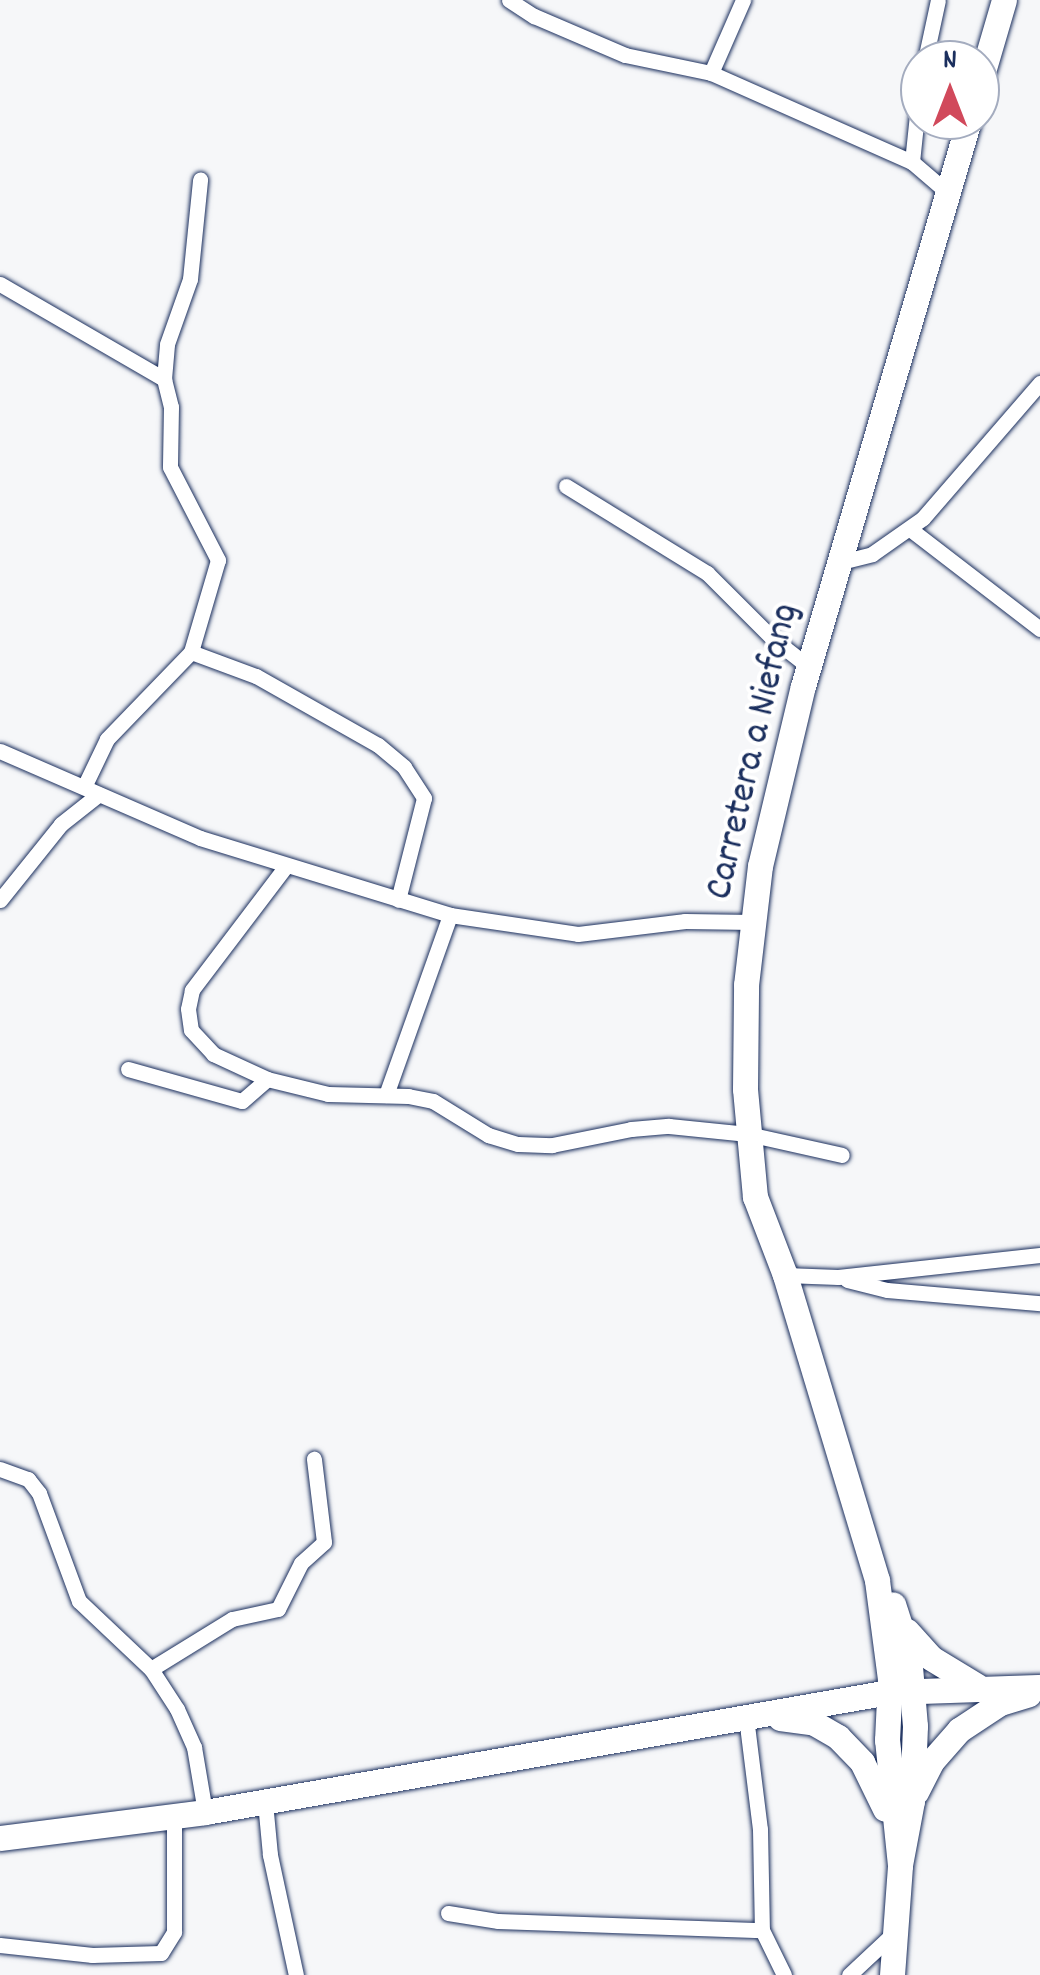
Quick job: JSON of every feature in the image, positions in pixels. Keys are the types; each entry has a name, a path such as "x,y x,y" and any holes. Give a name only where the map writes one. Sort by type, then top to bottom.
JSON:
{"main road":[{"path":"992,40 1004,0"},
{"name":"Carretera a Niefang","path":"876,1580 785,1275 755,1197 748,1134 746,985 752,922 778,783 963,140"},
{"path":"876,1580 894,1604 912,1642 979,1688"},
{"path":"876,1580 887,1653 901,1691 912,1801"},
{"path":"894,1604 909,1654 886,1740 900,1865"},
{"path":"851,1699 871,1689 887,1653"},
{"path":"0,1838 206,1812 901,1691 1040,1689"},
{"path":"892,1975 900,1865 912,1801 931,1762 959,1730 1000,1703 1040,1689"},
{"path":"753,1716 814,1724 838,1737 862,1762 896,1838"}],"street":[{"path":"509,0 534,16 625,55 711,73 912,162 948,193"},
{"path":"711,73 743,0"},
{"path":"929,40 938,0"},
{"path":"912,162 914,140"},
{"path":"0,900 91,791 107,739 191,652 218,560 170,467 170,407 164,379 167,344 190,279 200,180"},
{"path":"0,284 164,379"},
{"path":"842,562 872,554 910,529 1040,383"},
{"path":"566,486 707,573 772,638 809,666"},
{"path":"910,529 1040,630"},
{"path":"191,652 256,676 378,744 404,766 424,798 398,900"},
{"path":"0,751 200,838 450,914 578,934 685,922 752,922"},
{"path":"286,866 207,965 192,990 188,1009 191,1030 212,1054 267,1080 328,1094 433,1101 488,1135 518,1144 552,1145 668,1126 748,1134 842,1155"},
{"path":"386,1095 450,914"},
{"path":"128,1069 242,1101 267,1080"},
{"path":"785,1275 838,1278 1040,1255"},
{"path":"838,1278 887,1290 1040,1304"},
{"path":"151,1669 232,1619 278,1609 301,1564 324,1542 314,1459"},
{"path":"0,1469 28,1479 40,1493 79,1601 151,1669 188,1728 206,1812"},
{"path":"753,1716 762,1930 784,1975"},
{"path":"265,1802 270,1854 296,1975"},
{"path":"0,1944 92,1955 160,1953 174,1932 174,1816"},
{"path":"448,1913 498,1920 762,1930"},
{"path":"849,1975 895,1932"}]}
